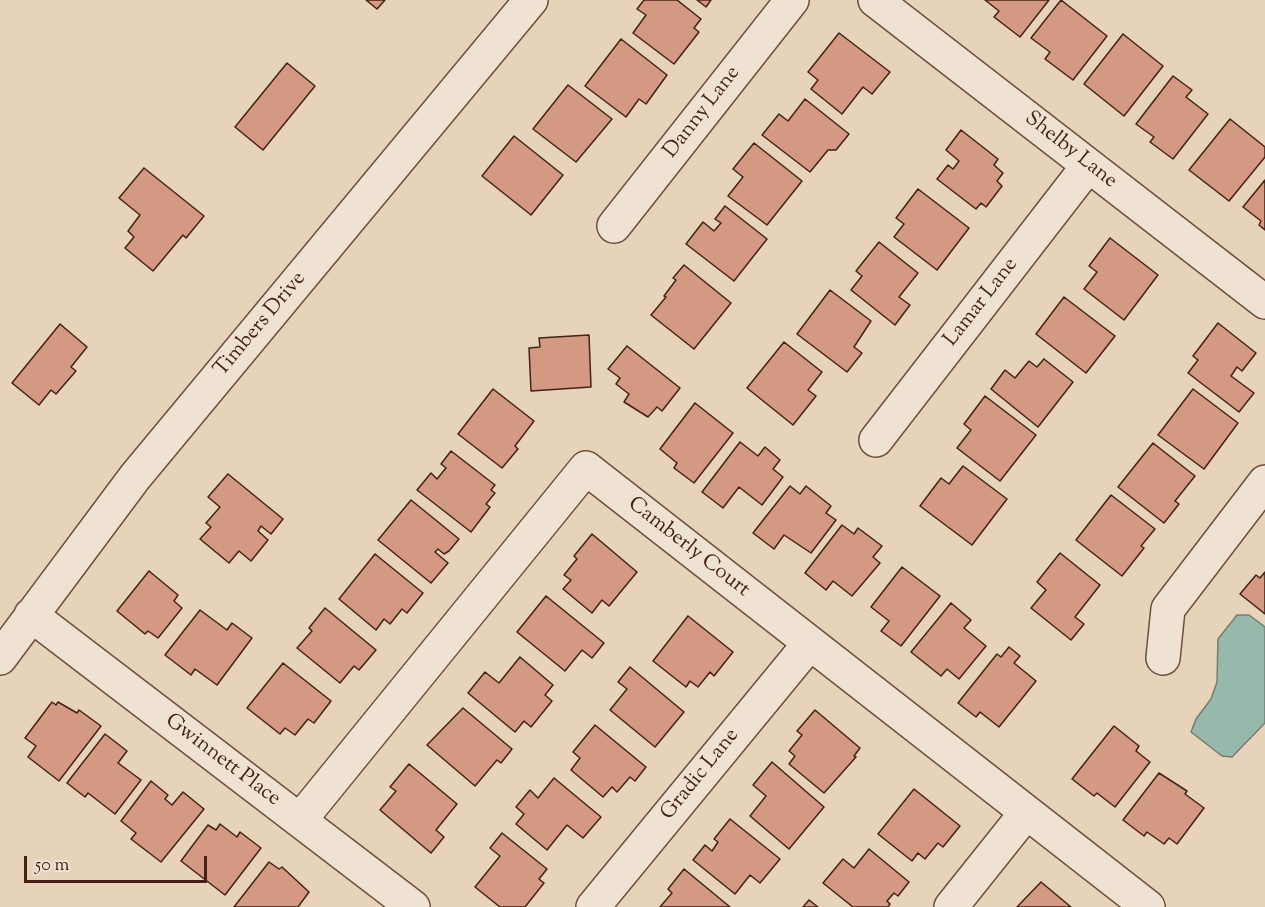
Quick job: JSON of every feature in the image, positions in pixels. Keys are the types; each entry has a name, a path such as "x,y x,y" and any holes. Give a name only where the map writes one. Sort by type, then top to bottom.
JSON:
{"street":[{"name":"Timbers Drive","path":"0,658 135,477 531,0"},
{"name":"Danny Lane","path":"614,226 792,0"},
{"name":"Shelby Lane","path":"875,0 1265,302"},
{"name":"Lamar Lane","path":"876,440 1088,165"},
{"name":"Camberly Court","path":"300,820 586,468 1148,907"},
{"path":"1163,658 1168,609 1265,482"},
{"name":"Gwinnett Place","path":"30,615 414,907"},
{"name":"Gradic Lane","path":"593,907 810,643"},
{"path":"951,907 1026,813"}],"shaded area":[{"path":"1237,615 1249,615 1265,627 1265,723 1232,757 1222,756 1191,732 1196,719 1211,699 1217,682 1218,639"}],"building":[{"path":"366,0 385,0 377,9"},
{"path":"644,0 677,0 701,19 694,28 699,32 674,64 633,33 646,15 637,9"},
{"path":"697,0 711,0 706,7"},
{"path":"985,0 1049,0 1020,37 994,17 999,11"},
{"path":"1061,0 1107,36 1073,80 1045,59 1050,52 1031,38"},
{"path":"839,33 890,72 872,94 863,87 842,114 811,89 818,80 808,72"},
{"path":"1123,34 1163,66 1124,116 1084,84"},
{"path":"621,39 667,75 646,104 639,99 626,117 585,86"},
{"path":"287,63 315,86 263,150 235,127"},
{"path":"1173,76 1192,90 1186,97 1208,114 1173,159 1150,142 1154,137 1136,124"},
{"path":"568,85 612,119 576,162 533,129"},
{"path":"805,99 849,134 836,150 828,150 810,172 762,135 779,114 788,121"},
{"path":"1230,119 1265,147 1265,157 1229,201 1189,170"},
{"path":"961,130 998,159 994,165 1003,173 997,181 1002,186 986,207 981,203 976,209 937,179 948,165 953,169 959,161 946,150"},
{"path":"514,136 563,175 531,215 482,176"},
{"path":"754,143 802,181 767,225 728,196 743,177 733,169"},
{"path":"144,168 204,216 186,238 183,235 153,271 125,248 134,237 128,231 140,215 119,198"},
{"path":"1265,180 1265,230 1259,225 1261,221 1243,207"},
{"path":"918,189 969,228 937,270 894,237 904,224 896,218"},
{"path":"725,206 767,239 734,281 686,244 703,222 714,231 721,223 715,219"},
{"path":"1110,238 1158,275 1124,320 1084,289 1097,272 1089,266"},
{"path":"879,242 918,273 899,297 910,305 895,325 851,290 862,276 856,271"},
{"path":"684,265 731,303 694,349 651,315 666,297 664,296 676,280 673,278"},
{"path":"830,290 871,321 854,347 862,353 847,372 797,334"},
{"path":"1064,297 1115,336 1086,373 1036,334"},
{"path":"1218,323 1256,353 1242,371 1237,367 1231,376 1254,393 1239,412 1188,373 1198,360 1193,356"},
{"path":"60,324 87,347 71,367 76,371 56,394 51,390 39,405 12,383"},
{"path":"589,335 591,387 531,391 529,348 540,347 539,338"},
{"path":"784,342 822,372 808,390 816,396 793,425 747,388"},
{"path":"627,346 680,388 662,411 657,407 648,417 624,402 629,394 616,384 620,378 608,369"},
{"path":"1044,359 1073,382 1038,427 991,389 1005,370 1015,378 1029,361 1037,367"},
{"path":"493,389 534,421 515,446 518,449 502,468 458,434"},
{"path":"1193,389 1238,423 1204,469 1158,435"},
{"path":"985,396 1036,435 1000,481 957,448 971,430 964,424"},
{"path":"695,403 733,433 694,483 674,468 677,463 660,449"},
{"path":"740,442 758,456 765,447 780,460 773,469 783,477 762,505 739,487 723,508 702,492"},
{"path":"1153,443 1195,476 1175,501 1179,504 1164,523 1118,487"},
{"path":"451,451 495,485 491,490 495,493 486,504 490,507 471,532 417,490 431,473 437,479 446,468 441,464"},
{"path":"963,466 1007,499 972,545 920,506 941,478 949,484"},
{"path":"228,474 283,519 271,534 261,526 258,531 268,540 251,561 239,551 229,563 200,539 211,527 206,523 220,507 208,497"},
{"path":"790,486 800,494 806,486 831,506 826,513 836,520 811,553 784,535 774,549 753,533"},
{"path":"1111,495 1155,529 1141,546 1144,548 1122,576 1076,540"},
{"path":"411,500 459,539 444,554 438,549 435,552 448,563 431,583 378,540"},
{"path":"842,525 854,534 858,528 882,546 873,557 880,563 852,596 833,581 826,590 805,573"},
{"path":"592,534 637,572 609,606 602,600 592,613 563,589 571,580 564,575 577,559 574,556"},
{"path":"1060,553 1100,585 1075,617 1084,624 1071,640 1031,608 1046,590 1037,582"},
{"path":"375,554 423,593 407,613 402,609 390,624 384,619 376,630 339,599"},
{"path":"902,567 940,596 901,646 881,631 889,621 871,607"},
{"path":"149,571 178,595 174,601 182,608 158,638 148,631 145,634 117,611"},
{"path":"1265,572 1265,614 1240,594 1256,575 1260,578"},
{"path":"546,596 604,643 592,658 582,650 565,671 517,632"},
{"path":"951,603 971,620 964,628 986,646 959,679 947,669 941,676 911,652"},
{"path":"325,608 376,650 359,670 354,666 340,683 297,648 312,631 309,628"},
{"path":"200,610 227,630 232,623 252,638 217,685 195,669 191,675 165,655"},
{"path":"688,616 733,652 714,676 710,672 698,687 690,681 686,687 653,661"},
{"path":"1009,647 1020,656 1014,663 1036,681 999,727 980,712 976,717 958,703 997,654 1001,657"},
{"path":"520,657 553,685 545,695 552,701 531,727 524,721 515,732 468,693 485,672 499,683"},
{"path":"283,663 331,701 314,723 308,719 295,735 285,728 280,734 247,708"},
{"path":"630,667 684,712 655,747 610,710 627,689 618,682"},
{"path":"52,702 56,705 58,702 77,713 79,710 101,726 59,781 28,757 36,746 25,738"},
{"path":"463,708 512,749 501,763 497,760 475,786 427,745"},
{"path":"815,710 860,748 854,756 856,757 824,793 789,764 795,756 789,751 802,735 797,731"},
{"path":"595,725 646,767 635,781 630,777 617,792 612,787 603,797 571,770 580,758 573,752"},
{"path":"1114,726 1139,746 1136,751 1150,762 1115,807 1097,793 1094,796 1072,779"},
{"path":"105,734 127,751 118,763 141,780 115,814 88,793 85,797 67,783"},
{"path":"772,762 824,807 789,849 750,816 766,796 753,785"},
{"path":"409,764 457,804 436,830 444,837 431,853 380,810 396,791 390,787"},
{"path":"1159,773 1187,791 1185,794 1204,808 1177,844 1169,838 1164,844 1147,832 1144,836 1123,820"},
{"path":"554,778 601,817 583,838 567,825 547,850 516,824 524,814 516,807 530,790 538,798"},
{"path":"151,781 168,795 165,799 172,805 183,792 204,809 161,862 131,839 136,833 121,821"},
{"path":"914,789 960,826 943,847 938,843 925,859 918,853 912,861 878,834"},
{"path":"730,819 780,859 760,883 750,875 735,894 693,860 705,845 712,851 718,842 714,839"},
{"path":"220,824 237,837 240,832 261,848 225,895 181,861 208,825 216,830"},
{"path":"502,833 547,869 539,879 544,883 525,907 500,907 475,887 500,856 490,848"},
{"path":"869,849 909,882 898,896 894,893 887,901 890,904 888,907 853,907 823,883 843,859 854,868"},
{"path":"269,862 279,869 282,867 309,892 298,907 234,907"},
{"path":"684,869 730,907 660,907 672,893 668,889"},
{"path":"1041,882 1071,907 1017,907"},
{"path":"809,900 818,907 803,907"}]}
